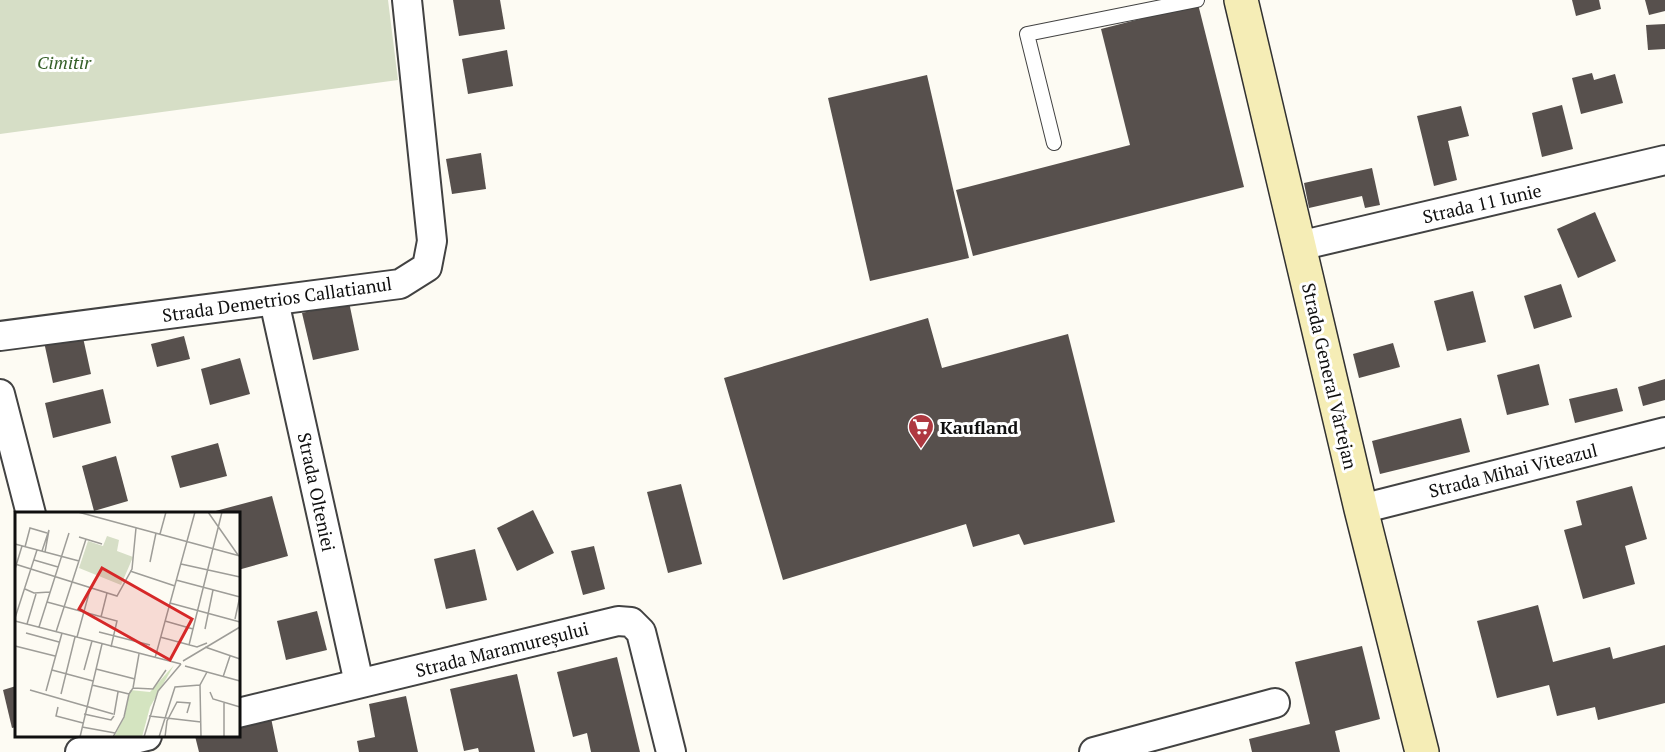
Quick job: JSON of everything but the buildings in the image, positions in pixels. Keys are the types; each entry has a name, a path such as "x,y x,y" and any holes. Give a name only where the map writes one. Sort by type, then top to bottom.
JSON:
{"street":[{"name":"Strada Demetrios Callatianul","path":"0,336 399,284 427,267 432,241 407,0"},
{"name":"Strada General Vârtejan","path":"1241,0 1361,509 1422,752"},
{"name":"Strada 11 Iunie","path":"1299,246 1665,160"},
{"name":"Strada Olteniei","path":"274,301 359,683"},
{"path":"0,394 31,512"},
{"name":"Strada Mihai Viteazul","path":"1361,509 1665,432"},
{"name":"Strada Maramureșului","path":"240,713 618,621 631,622 641,632 671,752"},
{"path":"1094,752 1275,703"},
{"path":"89,747 137,737"}],"lane":[{"path":"1054,143 1027,34 1197,0"}],"green space":[{"name":"Cimitir","path":"0,0 388,0 398,80 0,134"}],"place":[{"name":"Kaufland","path":"921,450"}]}
